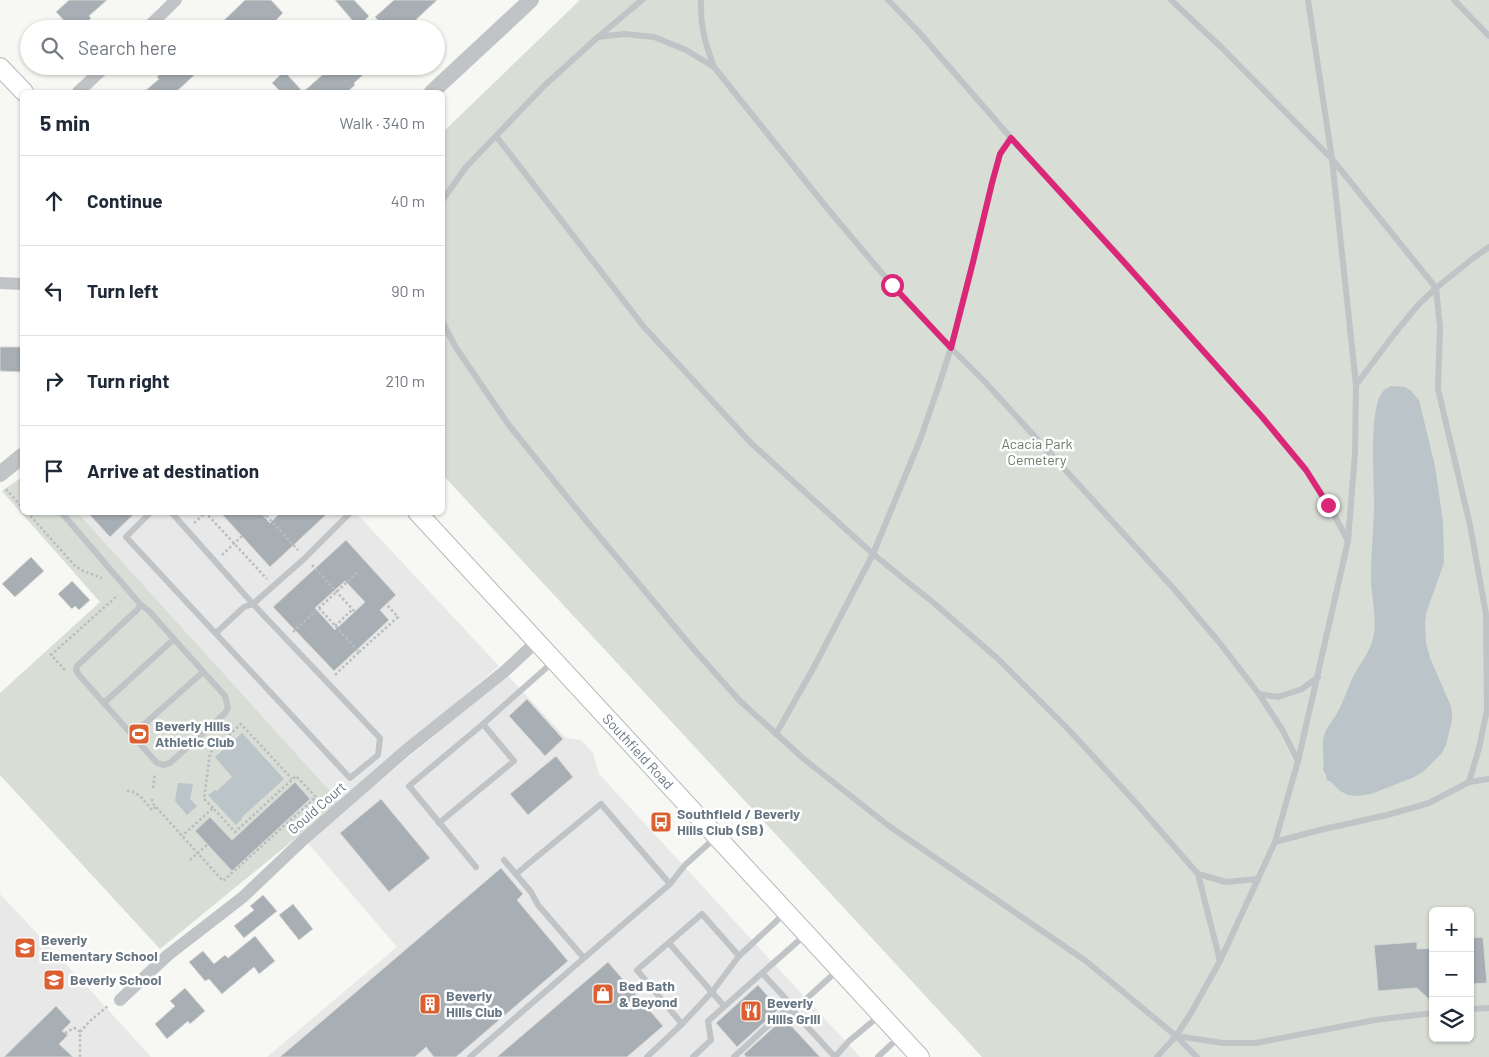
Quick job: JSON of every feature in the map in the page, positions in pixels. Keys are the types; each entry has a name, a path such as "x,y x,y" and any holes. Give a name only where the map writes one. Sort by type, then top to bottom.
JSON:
{"main road":[{"path":"0,67 22,90"},
{"name":"Southfield Road","path":"420,515 920,1057"}],"street":[{"path":"155,20 176,0"},
{"path":"434,90 531,0"},
{"path":"80,90 96,75"},
{"path":"0,283 20,284"},
{"path":"1,479 20,462"},
{"name":"Gould Court","path":"120,1000 168,955 248,892 303,840 405,751 505,671 536,642"}],"lane":[{"path":"445,197 466,167 546,85 598,36 642,0"},
{"path":"701,0 704,42 714,67 859,246 1174,589 1220,642 1259,694 1283,731 1298,761"},
{"path":"888,0 917,30 1011,138 1281,439 1306,470 1348,540"},
{"path":"1171,0 1221,47 1332,159 1436,288 1440,327 1438,389 1470,525 1488,614 1487,710 1469,782"},
{"path":"1157,1057 1176,1036 1220,961 1275,842 1298,761 1348,540 1355,452 1356,385 1332,159 1308,0"},
{"path":"1454,0 1489,36"},
{"path":"598,36 624,34 654,37 686,50 714,67"},
{"path":"496,136 644,328 751,443 873,554 936,604 1010,671 1075,736 1137,804 1198,874 1220,961"},
{"path":"776,734 814,667 873,554 920,440 951,348 1000,154 1011,138"},
{"path":"1356,385 1418,305 1436,288 1489,247"},
{"path":"445,327 455,346 508,424 690,645 733,693 805,760 889,826 1086,961 1176,1036 1198,1057"},
{"path":"64,515 140,604 149,611 225,696 228,708 225,713 170,763 163,765 157,763 76,670 77,666 138,609 140,604"},
{"path":"148,515 126,537 350,778 378,755 380,738 253,604 174,515"},
{"path":"216,633 244,607 253,604 305,558 348,515"},
{"path":"104,703 174,639"},
{"path":"476,868 409,786 554,661"},
{"path":"132,735 203,672"},
{"path":"1259,694 1278,696 1302,689 1318,677"},
{"path":"439,823 514,761 483,724"},
{"path":"1275,842 1429,803 1469,782 1489,779"},
{"path":"516,874 601,804 670,884"},
{"path":"470,1057 670,884 685,864 717,836"},
{"path":"504,860 531,892 538,905 584,958"},
{"path":"1198,874 1226,882 1258,879"},
{"path":"647,1057 712,992 739,956 786,912"},
{"path":"682,1024 637,970 702,914 739,956"},
{"path":"693,1057 711,1040 708,1022 806,934"},
{"path":"669,943 724,1006"},
{"path":"734,1057 785,1010 793,1010 839,969"},
{"path":"762,973 835,1057 849,1041 880,1015"},
{"path":"1474,1009 1489,1008"},
{"path":"1176,1036 1223,1043 1256,1043 1376,1020 1429,1013"},
{"path":"878,1057 900,1036"}],"path":[{"path":"1,479 20,504"},
{"path":"187,530 204,515"},
{"path":"208,515 273,586"},
{"path":"216,562 242,536"},
{"path":"286,638 358,572"},
{"path":"327,682 398,617 386,604"},
{"path":"318,608 360,652"},
{"path":"335,626 353,609"},
{"path":"152,799 152,803 223,881 316,797 296,776 235,832 204,799 210,753 241,724 292,779"},
{"path":"127,791 138,794 152,810 156,807"},
{"path":"182,836 213,808"},
{"path":"190,860 208,844"},
{"path":"80,1057 80,1032 105,1008 120,1000"},
{"path":"65,1033 74,1028 80,1032"}],"shaded area":[{"path":"1391,386 1405,387 1419,400 1435,466 1443,522 1444,563 1426,613 1426,643 1430,658 1450,704 1452,720 1446,745 1442,753 1423,772 1371,794 1357,796 1348,795 1340,791 1330,781 1327,781 1323,770 1323,740 1326,730 1335,716 1354,675 1370,648 1373,638 1375,616 1371,577 1375,415 1378,402 1384,390"},
{"path":"80,515 358,515 499,666 340,802"},
{"path":"507,675 566,738 581,740 593,753 599,774 860,1057 267,1057 397,947 307,842"},
{"path":"242,733 284,779 241,818 236,825 208,795 215,790 217,791 232,777 215,757"},
{"path":"178,783 193,784 190,799 197,806 187,815 175,801"},
{"name":"Beverly Elementary School","path":"0,894 101,1002 151,1057 0,1057"}],"green space":[{"name":"Acacia Park Cemetery","path":"580,0 1489,0 1489,1057 982,1057 445,477 445,130"},
{"name":"Beverly Hills Athletic Club","path":"20,478 20,511 2,491"},
{"name":"Beverly Hills Athletic Club","path":"23,515 80,515 340,802 160,949 0,775 0,693 100,602"}],"building":[{"path":"69,0 107,0 89,16 91,18 89,20 64,20 56,12"},
{"path":"245,0 271,0 283,13 276,20 224,20"},
{"path":"335,0 354,0 369,16 365,20 352,20"},
{"path":"394,0 437,0 416,20 378,20 375,17"},
{"path":"159,75 194,75 178,90 146,90 159,79 157,77"},
{"path":"280,75 288,75 301,90 279,90 272,83"},
{"path":"322,75 363,75 354,83 355,85 349,90 305,90"},
{"path":"0,347 20,347 20,372 0,371"},
{"path":"90,515 133,515 110,537"},
{"path":"223,515 263,515 270,523 278,515 326,515 270,567"},
{"path":"346,540 396,595 380,610 389,620 334,671 273,607","holes":["345,581 365,602 335,630 315,608"]},
{"path":"31,557 44,571 15,597 2,584"},
{"path":"72,581 90,600 79,610 75,606 72,609 58,594"},
{"path":"527,699 563,739 545,756 509,716"},
{"path":"556,756 573,777 528,815 510,794"},
{"path":"295,782 310,799 232,871 195,831 210,817 232,840"},
{"path":"381,799 430,858 389,892 340,833"},
{"name":"Beverly Hills Club","path":"501,868 523,894 517,900 568,961 456,1057 434,1057 426,1047 415,1057 280,1057"},
{"path":"263,895 277,911 244,938 234,926 254,910 250,906"},
{"path":"293,904 313,929 299,940 279,915"},
{"path":"255,936 275,961 259,974 254,967 222,994 209,979 205,981 189,962 203,951 214,964 225,955 228,958"},
{"path":"1483,937 1487,983 1474,984 1474,938"},
{"path":"1417,942 1417,949 1429,948 1429,999 1417,988 1378,991 1374,945"},
{"name":"Bed Bath & Beyond","path":"608,962 663,1026 627,1057 497,1057"},
{"path":"758,985 779,1009 737,1047 716,1023"},
{"path":"185,988 205,1011 190,1024 188,1021 167,1039 155,1024 175,1006 170,1001"},
{"path":"56,1006 71,1022 62,1031 68,1035 59,1044 73,1057 4,1057"},
{"path":"784,1018 820,1057 746,1057 744,1054"}],"place":[{"name":"Beverly Hills Athletic Club","path":"139,734"},
{"name":"Southfield / Beverly Hills Club (SB)","path":"661,822"},
{"name":"Beverly Elementary School","path":"25,948"},
{"name":"Beverly School","path":"54,980"},
{"name":"Bed Bath & Beyond","path":"603,994"},
{"name":"Beverly Hills Club","path":"430,1004"},
{"name":"Beverly Hills Grill","path":"751,1011"}],"route":[{"path":"892,285 951,348 1000,154 1011,138 1263,418 1306,470 1328,505"}]}
